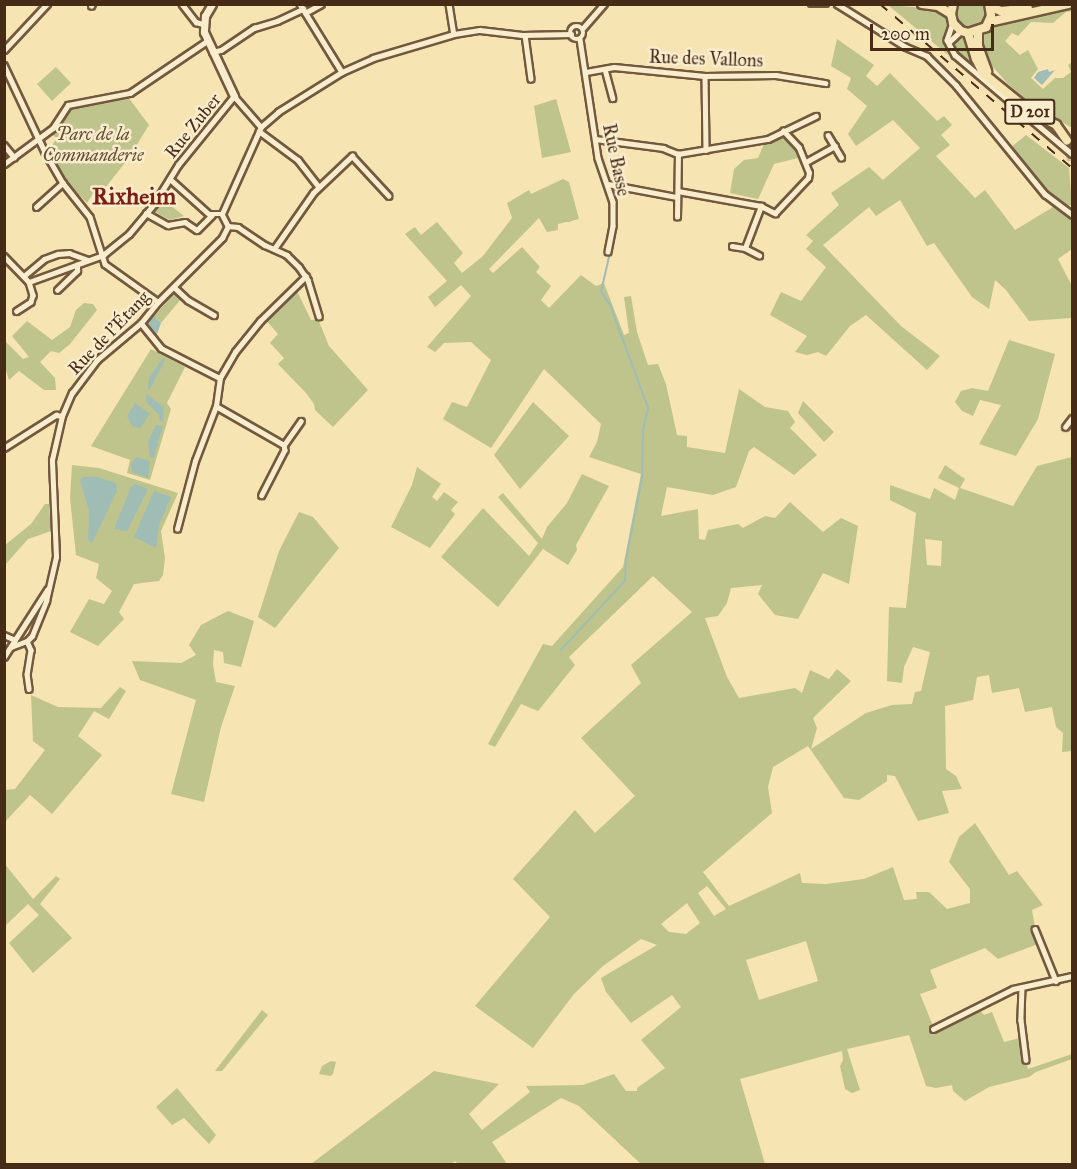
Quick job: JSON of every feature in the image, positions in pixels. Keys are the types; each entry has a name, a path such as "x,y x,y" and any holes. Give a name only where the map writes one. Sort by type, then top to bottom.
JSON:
{"highway":[{"path":"990,6 1001,11 1046,4"},
{"path":"989,22 1068,4"}],"main road":[{"path":"212,4 203,24 207,41 234,96"},
{"path":"922,4 938,6 951,14"},
{"path":"953,4 951,14 953,23 965,32 978,32 989,22 990,6"},
{"name":"D 201","path":"965,32 979,66 1031,112 1056,125 1069,145"},
{"name":"D 201","path":"978,32 981,58 993,80"}],"street":[{"path":"4,50 47,4"},
{"path":"182,4 196,21 203,24"},
{"path":"212,52 221,50 248,31 321,4"},
{"path":"449,4 454,34"},
{"path":"583,28 604,4"},
{"path":"812,4 826,4"},
{"path":"837,4 906,47 927,56 956,85 1038,186 1072,214"},
{"path":"303,9 342,72"},
{"path":"953,23 948,44 960,60 1069,145 1072,154"},
{"path":"571,34 574,27 583,28"},
{"path":"222,214 260,129 278,112 342,72 373,58 454,34 480,30 525,35 571,34 576,39 580,39 584,34 583,28"},
{"path":"948,44 952,36 965,32"},
{"path":"525,35 531,79"},
{"name":"Rue Basse","path":"580,39 595,139 613,202 608,252"},
{"path":"4,164 53,128 73,102 130,93 207,41"},
{"path":"4,65 39,140 63,183 90,217 108,266 158,302"},
{"path":"605,69 613,98"},
{"name":"Rue des Vallons","path":"586,72 605,69 705,76 776,75 825,83"},
{"path":"705,76 706,150"},
{"path":"234,96 260,129 298,160 318,187"},
{"name":"Rue Zuber","path":"103,255 129,234 234,96"},
{"path":"595,139 663,148 678,154 768,139 816,116"},
{"path":"608,184 761,206 775,213 808,178 806,162 799,148 783,131"},
{"path":"828,135 842,157"},
{"path":"4,146 14,157"},
{"path":"806,162 835,146"},
{"path":"677,217 678,154"},
{"path":"274,249 318,187 354,156 389,196"},
{"path":"170,178 212,215"},
{"path":"36,207 63,183"},
{"path":"745,248 761,206"},
{"path":"146,213 168,225 185,222 197,230 212,215 222,214"},
{"path":"222,214 228,226 238,228 287,255 306,276 319,316"},
{"name":"Rue de l'Étang","path":"11,647 24,642 37,629 47,590 56,546 52,500 52,460 62,416 76,385 87,371 141,323 158,302 222,238 228,226"},
{"path":"732,246 745,248 759,255"},
{"path":"24,276 44,259 58,254 69,253 88,260"},
{"path":"29,282 103,255"},
{"path":"4,256 29,282 34,299 17,311"},
{"path":"57,290 77,271 77,265"},
{"path":"177,529 195,461 216,406 220,378 235,352 260,321 306,276"},
{"path":"174,287 188,300 214,315"},
{"path":"141,323 161,348 220,378"},
{"path":"216,406 284,445"},
{"path":"4,448 56,415 62,416"},
{"path":"1065,427 1072,418"},
{"path":"262,495 285,450 284,445 301,421"},
{"name":"Rue de l'Étang","path":"4,657 47,590"},
{"path":"26,622 37,629"},
{"path":"4,635 24,642 31,650 27,674 29,689"},
{"path":"1035,929 1056,981"},
{"path":"933,1029 948,1024 999,994 1072,976"},
{"path":"1022,987 1020,1004 1026,1060"}],"green space":[{"path":"888,5 937,9 946,14 950,22 945,46 948,55"},
{"path":"956,5 986,5 988,14 985,24 972,31 962,29 954,19"},
{"path":"1072,7 1072,11 1066,12 1053,23 1031,22 1018,36 1012,33 1005,41 1020,55 1028,50 1038,69 1031,78 1043,89 1055,78 1063,78 1071,72 1068,65 1072,62 1072,128 1032,105 1006,82 982,54 981,45 988,30 1005,21"},
{"path":"958,35 967,37 985,79 953,48 953,38"},
{"path":"837,39 874,65 866,76 877,86 890,73 937,121 944,116 952,125 941,135 950,145 936,156 975,198 985,190 1015,230 1053,207 1058,207 1072,217 1072,249 1058,259 1072,286 1072,318 1029,321 1006,290 995,280 989,309 972,297 934,243 927,246 900,200 876,216 869,207 823,245 901,326 940,356 927,370 866,315 850,326 826,356 818,352 807,355 795,352 807,336 770,315 781,292 801,301 826,267 806,249 813,241 806,235 839,205 831,193 869,167 883,180 920,148 893,120 856,146 848,134 867,106 847,89 851,78 831,66"},
{"path":"56,67 71,83 52,101 37,84"},
{"name":"Parc de la Commanderie","path":"128,97 149,125 128,159 101,193 95,190 87,203 66,181 48,151 57,138 51,134 72,106"},
{"path":"556,99 571,152 542,158 534,106"},
{"path":"782,135 795,148 798,158 774,164 758,199 730,193 734,169 744,160 758,158 764,144"},
{"path":"1026,135 1069,168 1072,205 1066,206 1057,201 1040,186 1010,148"},
{"path":"563,179 569,182 579,219 558,224 558,230 547,232 539,218 489,269 493,273 522,247 540,267 536,272 551,286 541,300 549,308 581,275 596,286 604,283 624,335 629,333 624,297 631,296 637,332 648,365 658,364 666,384 677,435 687,436 687,447 725,453 739,389 765,407 788,411 795,422 790,428 817,455 794,475 754,447 749,451 736,487 713,495 667,487 661,516 698,509 699,539 705,540 708,530 738,524 743,528 765,516 775,518 790,502 823,532 841,518 858,526 849,584 823,573 798,619 775,615 758,594 762,585 731,588 727,603 718,616 705,618 727,677 739,698 795,688 802,693 810,670 829,679 837,669 851,681 813,718 817,728 811,749 866,713 892,705 912,704 915,692 921,691 930,652 913,647 904,667 902,683 887,681 889,607 906,608 916,513 890,500 890,485 930,499 934,488 955,500 959,488 938,478 945,465 965,479 960,488 1013,506 1037,466 1072,457 1072,751 1062,752 1063,733 1056,727 1052,707 1025,712 1019,688 992,693 989,675 977,677 973,700 945,706 946,769 956,776 962,789 942,791 949,813 918,821 895,776 887,775 887,781 859,800 844,798 808,746 773,767 768,787 772,813 703,872 729,906 800,873 802,883 826,884 864,879 893,867 904,900 917,899 916,892 929,892 947,909 970,903 970,889 949,862 959,837 975,823 1009,875 1017,871 1043,905 1032,910 1038,944 998,959 985,948 930,970 937,988 920,994 934,1028 980,1010 984,1015 992,1012 1004,1042 1020,1038 1028,1069 1072,1054 1072,1059 1036,1072 1029,1077 989,1087 965,1101 953,1091 952,1085 936,1088 926,1086 909,1035 847,1049 860,1090 852,1093 845,1089 840,1066 843,1060 842,1051 740,1079 765,1164 641,1164 579,1106 561,1098 492,1142 507,1164 458,1164 455,1161 451,1164 311,1164 434,1071 499,1084 469,1114 482,1130 530,1092 526,1086 583,1085 614,1074 626,1091 637,1091 637,1088 665,1068 641,1040 681,1007 672,995 631,1023 606,992 601,978 657,945 641,939 603,966 574,994 533,1048 475,1006 550,917 513,879 575,810 595,833 635,796 581,738 641,683 631,665 692,612 653,576 569,657 575,665 538,711 521,704 495,747 488,744 543,644 552,646 623,567 641,474 589,457 597,442 601,424 544,369 491,448 443,419 452,402 467,407 491,360 471,342 444,343 435,352 427,347 471,296 461,285 435,307 428,297 447,281 405,234 415,227 421,235 437,222 463,253 454,263 462,273 483,256 512,218 507,203 529,190 531,194","holes":["925,539 942,541 941,566 927,565","707,886 726,909 714,916 698,893","687,903 700,923 686,934 669,932 661,924","806,941 818,981 759,1000 746,960"]},
{"path":"161,198 184,216 170,220 153,211"},
{"path":"296,289 311,320 318,319 329,346 368,390 333,427 315,410 314,404 306,393 278,364 284,358 270,343 278,334 265,319"},
{"path":"174,294 181,299 161,323 154,316"},
{"path":"84,303 93,304 97,310 70,344 59,353 51,351 40,362 55,378 56,390 44,390 19,371 9,380 5,367 5,341 23,359 29,357 12,336 27,321 52,340 70,327 76,310"},
{"path":"1009,340 1055,354 1038,419 1016,456 979,444 1001,405 980,400 973,416 962,411 955,402 961,391 972,388 988,391"},
{"path":"151,349 185,367 167,403 171,409 150,480 127,473 130,460 91,446"},
{"path":"803,401 834,432 824,442 798,413"},
{"path":"533,402 569,436 520,489 494,455"},
{"path":"72,465 99,468 178,493 161,531 165,558 163,575 159,581 134,584 119,612 124,619 98,646 70,632 89,599 104,604 112,591 96,578 99,564 76,555 70,498"},
{"path":"417,467 441,484 432,497 437,501 444,492 458,502 451,510 455,514 430,548 391,527 412,485"},
{"path":"582,474 609,486 576,545 577,550 568,565 543,549 498,607 441,557 483,508 529,556 538,543 498,497 503,493 542,539 547,527 567,503"},
{"path":"45,504 49,504 51,531 28,539 5,565 5,545 31,524"},
{"path":"299,512 313,517 339,548 275,628 258,617 279,551"},
{"path":"228,611 254,621 241,667 224,663 223,652 214,650 213,665 216,682 235,686 221,727 204,802 171,794 196,700 140,680 132,661 181,663 196,655 189,645 201,625"},
{"path":"120,687 126,691 109,719 94,711 78,736 102,755 52,814 30,795 5,822 5,790 15,789 45,750 33,741 31,695 58,707 101,708"},
{"path":"4,863 33,899 56,876 60,879 40,904 72,938 33,973 9,943 39,915 28,904 5,926"},
{"path":"262,1010 268,1015 222,1071 215,1071"},
{"path":"331,1061 336,1062 333,1074 330,1076 319,1074 322,1066"},
{"path":"177,1088 216,1135 209,1144 184,1118 172,1125 156,1107"}],"water":[{"path":"1048,69 1049,72 1055,70 1042,85 1034,78 1038,72"},
{"path":"154,316 161,323 156,337 147,323"},
{"path":"163,358 165,360 148,389 149,378"},
{"path":"146,394 164,407 163,422 147,403"},
{"path":"135,403 150,414 140,428 133,427 127,416"},
{"path":"156,425 162,426 162,429 154,457 150,458 148,441"},
{"path":"136,457 150,461 148,478 132,472 131,465"},
{"path":"83,477 97,477 116,483 117,491 92,543 88,540 89,511 80,480"},
{"path":"135,484 148,489 127,531 114,529 131,487"},
{"path":"154,491 171,497 159,525 156,548 134,537"}],"waterway":[{"path":"561,650 625,581 626,560 642,478 643,430 648,408 610,305 601,292 609,257"}],"tunnel":[{"path":"1067,141 1072,165"}],"railway":[{"path":"880,4 1072,168"}],"district":[{"name":"Rixheim","path":"134,197"}]}
